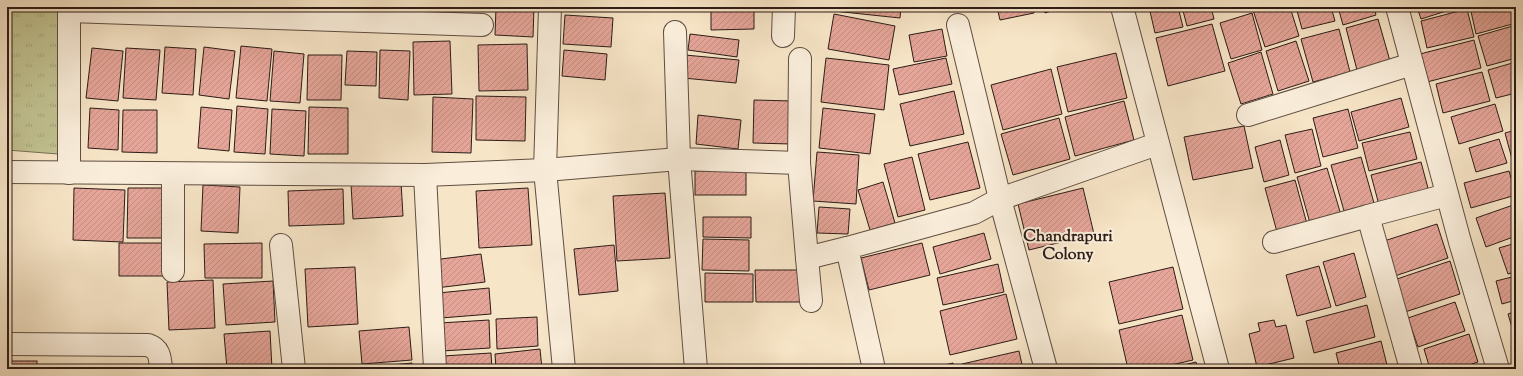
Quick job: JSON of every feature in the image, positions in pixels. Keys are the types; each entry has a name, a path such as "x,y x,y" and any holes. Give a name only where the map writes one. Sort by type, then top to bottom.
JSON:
{"street":[{"path":"550,7 545,170 564,369"},
{"path":"783,36 784,7"},
{"path":"1122,7 1157,144 1218,369"},
{"path":"1397,7 1447,195 1498,369"},
{"path":"69,173 69,9 215,12 482,25"},
{"path":"958,25 1000,199 1046,369"},
{"path":"675,32 679,159 696,369"},
{"path":"800,59 800,163 811,301"},
{"path":"1248,115 1412,64"},
{"path":"808,258 974,213 1000,199 1157,144"},
{"path":"7,172 425,175 545,170 679,159 800,163"},
{"path":"173,174 173,271"},
{"path":"425,175 435,369"},
{"path":"1274,242 1447,195"},
{"path":"1368,216 1410,365"},
{"path":"281,245 294,369"},
{"path":"847,248 874,369"},
{"path":"7,344 148,345 155,347 160,354 161,369"}],"green space":[{"path":"7,7 58,7 58,154 7,150"}],"building":[{"path":"496,7 534,7 533,37 495,35"},
{"path":"626,7 667,7 666,10 626,9"},
{"path":"711,7 754,7 754,29 711,30"},
{"path":"796,7 901,7 900,18"},
{"path":"997,7 1033,7 1034,13 1000,20"},
{"path":"1043,7 1063,7 1045,13"},
{"path":"1149,7 1178,7 1183,27 1155,33"},
{"path":"1182,7 1211,7 1214,19 1187,26"},
{"path":"1252,7 1290,7 1299,36 1265,47"},
{"path":"1296,7 1331,7 1335,21 1302,29"},
{"path":"1338,7 1374,7 1376,15 1343,25"},
{"path":"1417,7 1459,7 1421,19"},
{"path":"1470,7 1516,7 1516,23 1476,34"},
{"path":"1467,9 1474,37 1427,48 1421,21"},
{"path":"1252,13 1262,50 1231,59 1220,23"},
{"path":"834,14 895,26 889,60 828,49"},
{"path":"565,15 613,18 611,47 563,44"},
{"path":"1378,19 1390,61 1357,70 1346,28"},
{"path":"1212,24 1225,71 1168,86 1156,38"},
{"path":"1516,25 1516,58 1487,66 1478,36"},
{"path":"942,29 947,56 914,62 909,35"},
{"path":"1339,29 1350,72 1313,82 1301,39"},
{"path":"690,34 739,40 737,57 688,50"},
{"path":"1474,40 1481,68 1427,82 1420,54"},
{"path":"450,41 452,94 414,95 413,42"},
{"path":"1296,41 1309,81 1278,91 1266,51"},
{"path":"527,44 528,90 479,91 478,45"},
{"path":"241,46 272,49 267,101 236,98"},
{"path":"165,47 196,49 193,95 162,93"},
{"path":"204,47 235,51 229,99 199,95"},
{"path":"92,48 123,51 118,101 86,98"},
{"path":"126,48 160,50 156,100 123,98"},
{"path":"380,50 410,51 408,100 379,98"},
{"path":"564,50 607,54 605,80 562,76"},
{"path":"274,51 304,54 300,103 270,101"},
{"path":"347,51 377,52 376,86 345,85"},
{"path":"1261,52 1273,94 1241,104 1228,63"},
{"path":"1116,53 1127,98 1068,112 1057,67"},
{"path":"308,55 342,55 341,100 307,100"},
{"path":"685,55 739,60 736,83 683,78"},
{"path":"826,58 889,65 884,110 821,102"},
{"path":"946,58 952,84 899,95 893,69"},
{"path":"1516,62 1516,93 1496,98 1488,70"},
{"path":"1051,69 1062,114 1003,130 991,85"},
{"path":"1482,72 1490,101 1443,113 1436,84"},
{"path":"954,91 964,134 910,146 900,104"},
{"path":"476,96 526,97 525,141 476,140"},
{"path":"433,97 473,99 471,153 432,152"},
{"path":"1401,98 1409,127 1359,141 1351,112"},
{"path":"754,100 793,101 791,144 753,143"},
{"path":"1124,101 1134,140 1075,156 1065,117"},
{"path":"1495,104 1503,131 1459,144 1451,117"},
{"path":"237,106 268,109 265,154 234,152"},
{"path":"201,107 232,110 229,151 198,148"},
{"path":"309,107 348,108 348,154 308,154"},
{"path":"90,108 119,110 118,150 88,148"},
{"path":"823,108 875,114 870,154 819,148"},
{"path":"272,109 306,111 304,156 270,154"},
{"path":"1348,109 1358,148 1323,157 1313,118"},
{"path":"123,110 157,110 157,153 122,152"},
{"path":"698,115 741,120 738,149 696,144"},
{"path":"1059,118 1070,159 1013,175 1001,134"},
{"path":"1244,126 1253,168 1193,180 1184,137"},
{"path":"1312,129 1321,166 1295,173 1285,135"},
{"path":"1516,130 1516,158 1512,159 1505,133"},
{"path":"1410,132 1417,159 1369,171 1362,143"},
{"path":"1499,139 1507,163 1476,172 1469,148"},
{"path":"1280,140 1289,175 1264,182 1255,147"},
{"path":"968,142 980,188 930,200 918,154"},
{"path":"817,152 859,155 856,204 813,201"},
{"path":"912,157 925,210 898,217 884,164"},
{"path":"1361,157 1374,203 1344,211 1331,165"},
{"path":"1421,162 1429,192 1379,205 1371,175"},
{"path":"1327,168 1341,215 1310,223 1297,177"},
{"path":"695,171 746,171 746,195 695,195"},
{"path":"1509,171 1516,195 1471,208 1464,183"},
{"path":"1295,180 1307,224 1277,232 1265,188"},
{"path":"401,182 403,216 353,219 351,184"},
{"path":"883,182 895,223 870,230 858,190"},
{"path":"203,185 240,187 238,233 201,231"},
{"path":"74,188 125,190 123,242 73,240"},
{"path":"128,188 166,188 165,238 127,238"},
{"path":"528,188 532,245 479,248 476,191"},
{"path":"1083,188 1094,234 1029,250 1018,204"},
{"path":"343,189 344,224 289,226 288,191"},
{"path":"665,193 670,258 617,261 613,196"},
{"path":"1516,204 1516,236 1486,247 1476,218"},
{"path":"819,207 850,209 848,234 817,233"},
{"path":"703,217 751,217 751,238 703,237"},
{"path":"1437,224 1448,258 1395,276 1384,241"},
{"path":"984,233 991,259 940,274 933,247"},
{"path":"703,239 749,240 749,271 702,270"},
{"path":"119,243 165,243 166,276 119,276"},
{"path":"262,243 262,278 205,278 204,244"},
{"path":"922,243 930,275 869,290 861,258"},
{"path":"1516,243 1516,272 1508,274 1499,248"},
{"path":"614,245 618,291 579,295 574,249"},
{"path":"1354,253 1366,297 1336,306 1323,262"},
{"path":"481,254 485,282 436,288 433,260"},
{"path":"1450,261 1460,294 1405,312 1394,280"},
{"path":"998,264 1004,292 943,305 937,278"},
{"path":"1319,266 1331,307 1297,316 1286,275"},
{"path":"355,267 358,324 308,327 305,269"},
{"path":"1173,267 1183,309 1119,324 1109,282"},
{"path":"755,270 801,270 801,302 756,302"},
{"path":"705,273 753,274 753,302 705,302"},
{"path":"1516,276 1516,300 1502,304 1496,281"},
{"path":"213,280 215,328 169,330 167,282"},
{"path":"273,281 275,322 226,325 223,284"},
{"path":"489,288 491,314 441,318 438,293"},
{"path":"1006,294 1017,339 950,355 940,311"},
{"path":"1455,302 1465,331 1418,347 1408,318"},
{"path":"1367,305 1375,337 1314,353 1306,321"},
{"path":"1516,311 1516,341 1508,314"},
{"path":"1182,315 1193,360 1154,369 1128,369 1119,330"},
{"path":"537,317 538,346 497,349 496,319"},
{"path":"489,320 490,348 442,351 440,323"},
{"path":"1274,320 1276,327 1286,325 1294,358 1257,367 1249,334 1260,331 1258,323"},
{"path":"409,327 412,360 362,364 359,331"},
{"path":"270,331 272,369 227,369 224,334"},
{"path":"1469,334 1478,362 1457,369 1430,369 1424,349"},
{"path":"1381,341 1388,369 1340,369 1336,353"},
{"path":"540,349 542,369 496,369 495,354"},
{"path":"1019,351 1023,369 963,369 962,364"},
{"path":"491,353 492,369 444,369 443,356"},
{"path":"7,361 37,361 37,369 7,369"},
{"path":"1196,362 1198,369 1167,369"},
{"path":"412,363 412,369 362,369 362,368"},
{"path":"953,363 954,369 928,369"}],"district":[{"name":"Chandrapuri Colony","path":"1068,244"}]}
